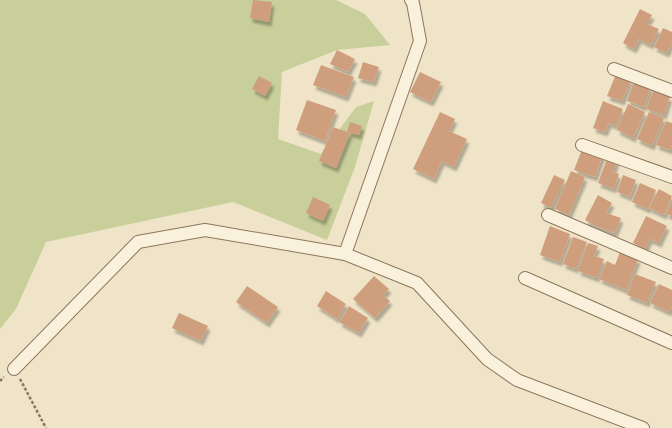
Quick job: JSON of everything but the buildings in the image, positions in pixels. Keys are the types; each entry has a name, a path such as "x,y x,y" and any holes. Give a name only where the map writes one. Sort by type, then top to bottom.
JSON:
{"street":[{"path":"345,254 420,41 413,3 410,0"},
{"path":"614,69 672,91"},
{"path":"582,145 672,177"},
{"path":"548,215 672,268"},
{"path":"14,368 138,242 205,230 345,254 417,283 487,359 517,380 643,428"},
{"path":"525,278 672,343"}],"path":[{"path":"14,368 46,428"}],"green space":[{"path":"0,0 336,0 365,14 390,45 337,50 282,72 278,139 321,154 356,107 374,101 355,167 327,240 233,202 46,242 16,309 0,329"}]}
